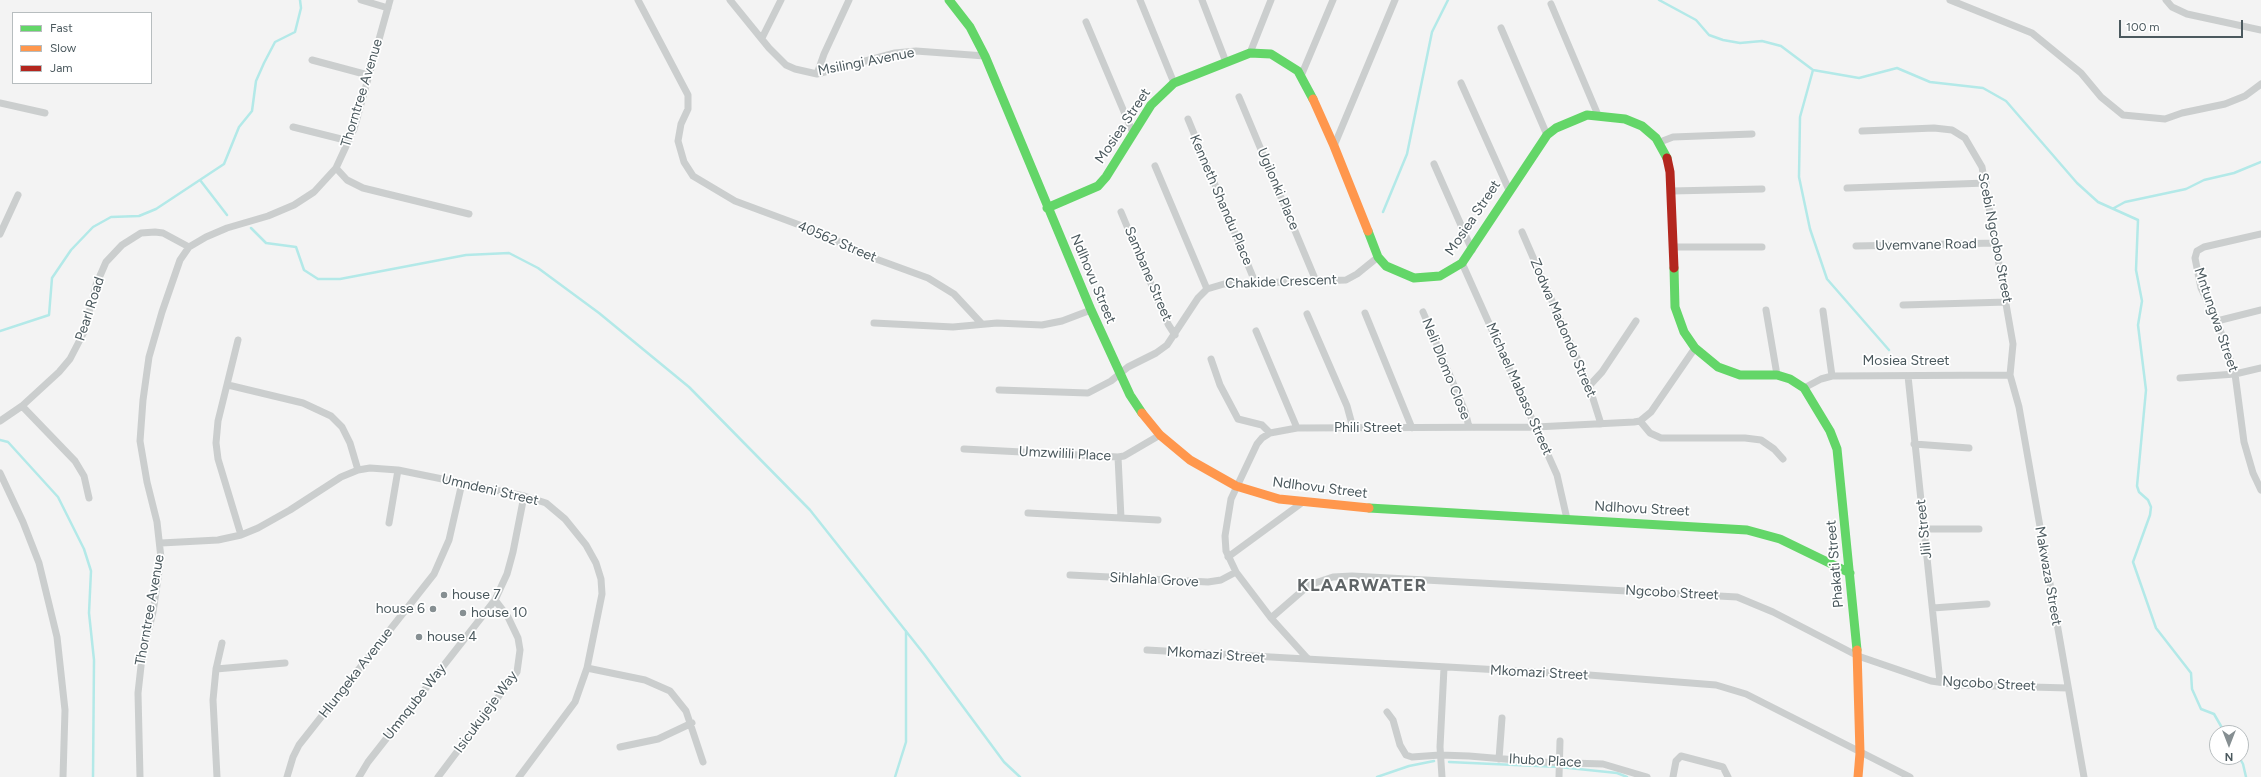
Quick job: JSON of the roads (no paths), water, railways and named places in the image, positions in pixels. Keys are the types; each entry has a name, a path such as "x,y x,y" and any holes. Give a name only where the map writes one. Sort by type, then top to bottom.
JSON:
{"street":[{"path":"361,0 388,8"},
{"name":"Thorntree Avenue","path":"140,777 138,693 142,656 153,612 161,558 161,543 141,455 143,400 149,357 162,312 180,260 190,247 220,231 268,216 294,205 314,192 336,168 349,142 390,0"},
{"name":"40562 Street","path":"638,0 688,95 688,108 681,124 678,142 680,152 688,169 699,180 735,201 821,233 864,255 928,278 954,294 981,323"},
{"name":"Msilingi Avenue","path":"730,0 786,65 817,74 902,53 935,51 985,56"},
{"path":"762,38 780,0"},
{"path":"817,74 824,54 849,0"},
{"name":"Ndlhovu Street","path":"949,0 970,27 985,56 1047,208 1118,374 1145,418 1160,435 1190,460 1236,486 1278,499 1402,510 1718,528 1764,533 1850,573"},
{"path":"1140,0 1174,83"},
{"path":"1202,0 1226,62"},
{"path":"1250,53 1271,0"},
{"path":"1301,76 1332,0"},
{"path":"1334,146 1395,0"},
{"path":"1950,0 2032,33 2072,64 2101,97 2123,115 2166,119 2182,112 2225,104 2245,96 2261,84"},
{"path":"2166,0 2172,7 2188,14 2261,30"},
{"path":"1552,4 1598,115"},
{"path":"1086,22 1133,133"},
{"path":"1501,28 1547,135"},
{"name":"Mosiea Street","path":"1047,208 1098,186 1106,176 1151,105 1174,83 1250,53 1271,54 1291,65 1301,76 1334,146 1378,256 1386,266 1401,274 1414,278 1440,276 1462,263 1472,250 1509,190 1547,135 1571,121 1587,115 1625,119 1642,126 1660,142 1666,154 1671,191 1677,316 1684,332 1695,348 1718,367 1740,375 1777,375"},
{"path":"312,60 368,75"},
{"path":"1461,83 1509,190"},
{"name":"Ugilonki Place","path":"1239,97 1316,281"},
{"path":"0,104 45,114"},
{"name":"Kenneth Shandu Place","path":"1188,119 1255,282"},
{"path":"294,127 349,142"},
{"name":"Scebi Ngcobo Street","path":"1862,131 1934,128 1958,132 1973,149 1982,167 1986,183 2007,302 2013,344 2010,375"},
{"path":"1660,142 1672,137 1752,134"},
{"path":"1434,164 1472,250"},
{"path":"1155,166 1207,289"},
{"path":"336,168 347,180 363,188 469,214"},
{"path":"1847,188 1986,183"},
{"path":"1671,191 1762,189"},
{"path":"0,234 18,195"},
{"name":"Sambane Street","path":"1121,212 1168,324 1175,335"},
{"name":"Pearl Road","path":"0,421 22,406 59,372 77,348 106,262 122,244 141,234 155,232 163,233 190,247"},
{"name":"Zodwa Madondo Street","path":"1522,232 1588,386 1601,424"},
{"name":"Mntungwa Street","path":"2261,234 2204,247 2196,251 2196,266 2201,288 2217,320 2235,374 2244,442 2253,473 2261,490"},
{"name":"Uvemvane Road","path":"1856,246 1996,243"},
{"path":"1673,247 1762,247"},
{"name":"Chakide Crescent","path":"999,390 1083,394 1111,381 1118,374 1156,353 1167,345 1198,298 1207,289 1224,284 1316,281 1351,278 1378,256"},
{"name":"Michael Mabaso Street","path":"1462,263 1557,475 1567,519"},
{"path":"1903,305 2007,302"},
{"path":"874,323 953,327 981,323 1042,325 1062,321 1091,310"},
{"path":"1766,310 1777,375"},
{"path":"2217,320 2261,310"},
{"path":"1823,311 1832,376"},
{"name":"Neli Dlomo Close","path":"1423,312 1465,411 1469,427"},
{"path":"1365,313 1412,428"},
{"path":"1307,314 1347,406 1353,428"},
{"path":"1588,386 1602,372 1636,321"},
{"path":"1256,331 1297,428"},
{"path":"238,340 218,420 216,453 241,535"},
{"path":"1695,348 1650,412 1640,420 1650,433 1661,438 1745,438 1760,440 1774,450 1783,459"},
{"path":"1211,359 1220,385 1238,419 1262,425 1270,434"},
{"path":"2180,378 2235,374 2261,368"},
{"name":"Phakati Street","path":"1777,375 1790,379 1804,388 1830,431 1838,449 1858,656 1860,753 1858,777"},
{"name":"Mosiea Street","path":"1804,388 1821,379 1832,376 2010,375"},
{"name":"Makwaza Street","path":"2010,375 2019,407 2084,777"},
{"name":"Jili Street","path":"1908,376 1940,682"},
{"path":"228,384 303,403 331,416 342,427 350,443 358,470"},
{"path":"22,406 75,460 84,476 89,498"},
{"name":"Phili Street","path":"1308,659 1271,618 1236,572 1228,557 1225,536 1231,499 1257,444 1270,434 1297,428 1536,427 1601,424 1640,420"},
{"name":"Umzwilili Place","path":"964,449 1118,457 1124,456 1160,435"},
{"path":"1914,444 1969,448"},
{"path":"1118,457 1121,518"},
{"name":"Umndeni Street","path":"161,543 218,540 241,535 258,528 341,477 358,470 381,468 398,470 524,496 546,503 561,515 586,545 596,563 601,579 602,594 587,668 571,710 519,777"},
{"path":"389,523 398,470"},
{"path":"0,473 23,522 39,563 57,637 65,710 63,777"},
{"name":"Hlungeka Avenue","path":"287,777 293,757 299,745 434,574 449,540 462,483"},
{"name":"Umnqube Way","path":"359,777 368,762 495,600 507,574 524,496"},
{"path":"1228,557 1303,502"},
{"path":"1028,512 1158,520"},
{"path":"1925,529 1979,528"},
{"name":"Sihlahla Grove","path":"1070,575 1208,582 1221,580 1236,572"},
{"name":"Ngcobo Street","path":"1271,618 1309,585 1333,577 1352,576 1738,597 1767,609 1858,656 1940,682 1959,685 2068,688"},
{"name":"Isicukujeje Way","path":"438,777 517,672 520,650 518,638 508,616 495,600"},
{"path":"1932,608 1987,604"},
{"path":"218,777 213,700 216,669 222,643"},
{"name":"Mkomazi Street","path":"1147,650 1277,659 1308,659 1444,668 1588,675 1716,685 1746,694 1910,777"},
{"path":"216,669 285,663"},
{"path":"587,668 645,680 670,691 686,711 692,723 703,762"},
{"path":"1442,777 1440,755 1444,668"},
{"name":"Ihubo Place","path":"1387,712 1393,720 1400,745 1406,755 1416,758 1440,755 1603,764 1647,777"},
{"path":"1499,759 1502,718"},
{"path":"620,747 658,740 692,723"},
{"path":"1559,777 1560,741"},
{"path":"1673,777 1676,761 1681,756 1723,768 1728,777"}],"waterway":[{"path":"0,331 49,315 52,278 71,250 93,227 111,217 139,216 156,209 224,164 239,127 252,111 256,81 275,42 295,32 301,8 300,0"},
{"path":"1383,212 1407,154 1432,32 1448,0"},
{"path":"1659,0 1696,20 1709,35 1723,40 1740,43 1762,41 1781,46 1813,70 1859,78 1897,68 1930,82 1983,88 2006,101 2077,183 2098,202 2138,220 2136,270 2142,301 2138,325 2146,390 2137,486 2139,492 2148,500 2151,507 2150,515 2133,562 2156,628 2191,673 2192,689 2201,709 2214,714 2220,725"},
{"path":"1813,70 1800,117 1799,177 1810,229 1827,279 1889,350"},
{"path":"2114,208 2125,202 2186,189 2204,180 2234,173 2261,162"},
{"path":"200,180 227,215"},
{"path":"251,228 266,243 296,247 304,270 318,279 340,279 466,255 509,253 538,268 599,313 689,387 810,510 924,654 1004,762 1020,777"},
{"path":"0,440 8,442 58,497 84,549 91,571 89,613 94,660 93,777"},
{"path":"895,777 906,742 906,631"},
{"path":"1377,777 1409,766 1434,761"},
{"path":"1449,762 1559,767 1617,773 1627,777"},
{"path":"2243,765 2246,777"}],"place":[{"name":"house 7","path":"444,595"},
{"name":"house 6","path":"433,609"},
{"name":"house 10","path":"463,613"},
{"name":"house 4","path":"419,637"}],"district":[{"name":"KLAARWATER","path":"1362,586"}]}
